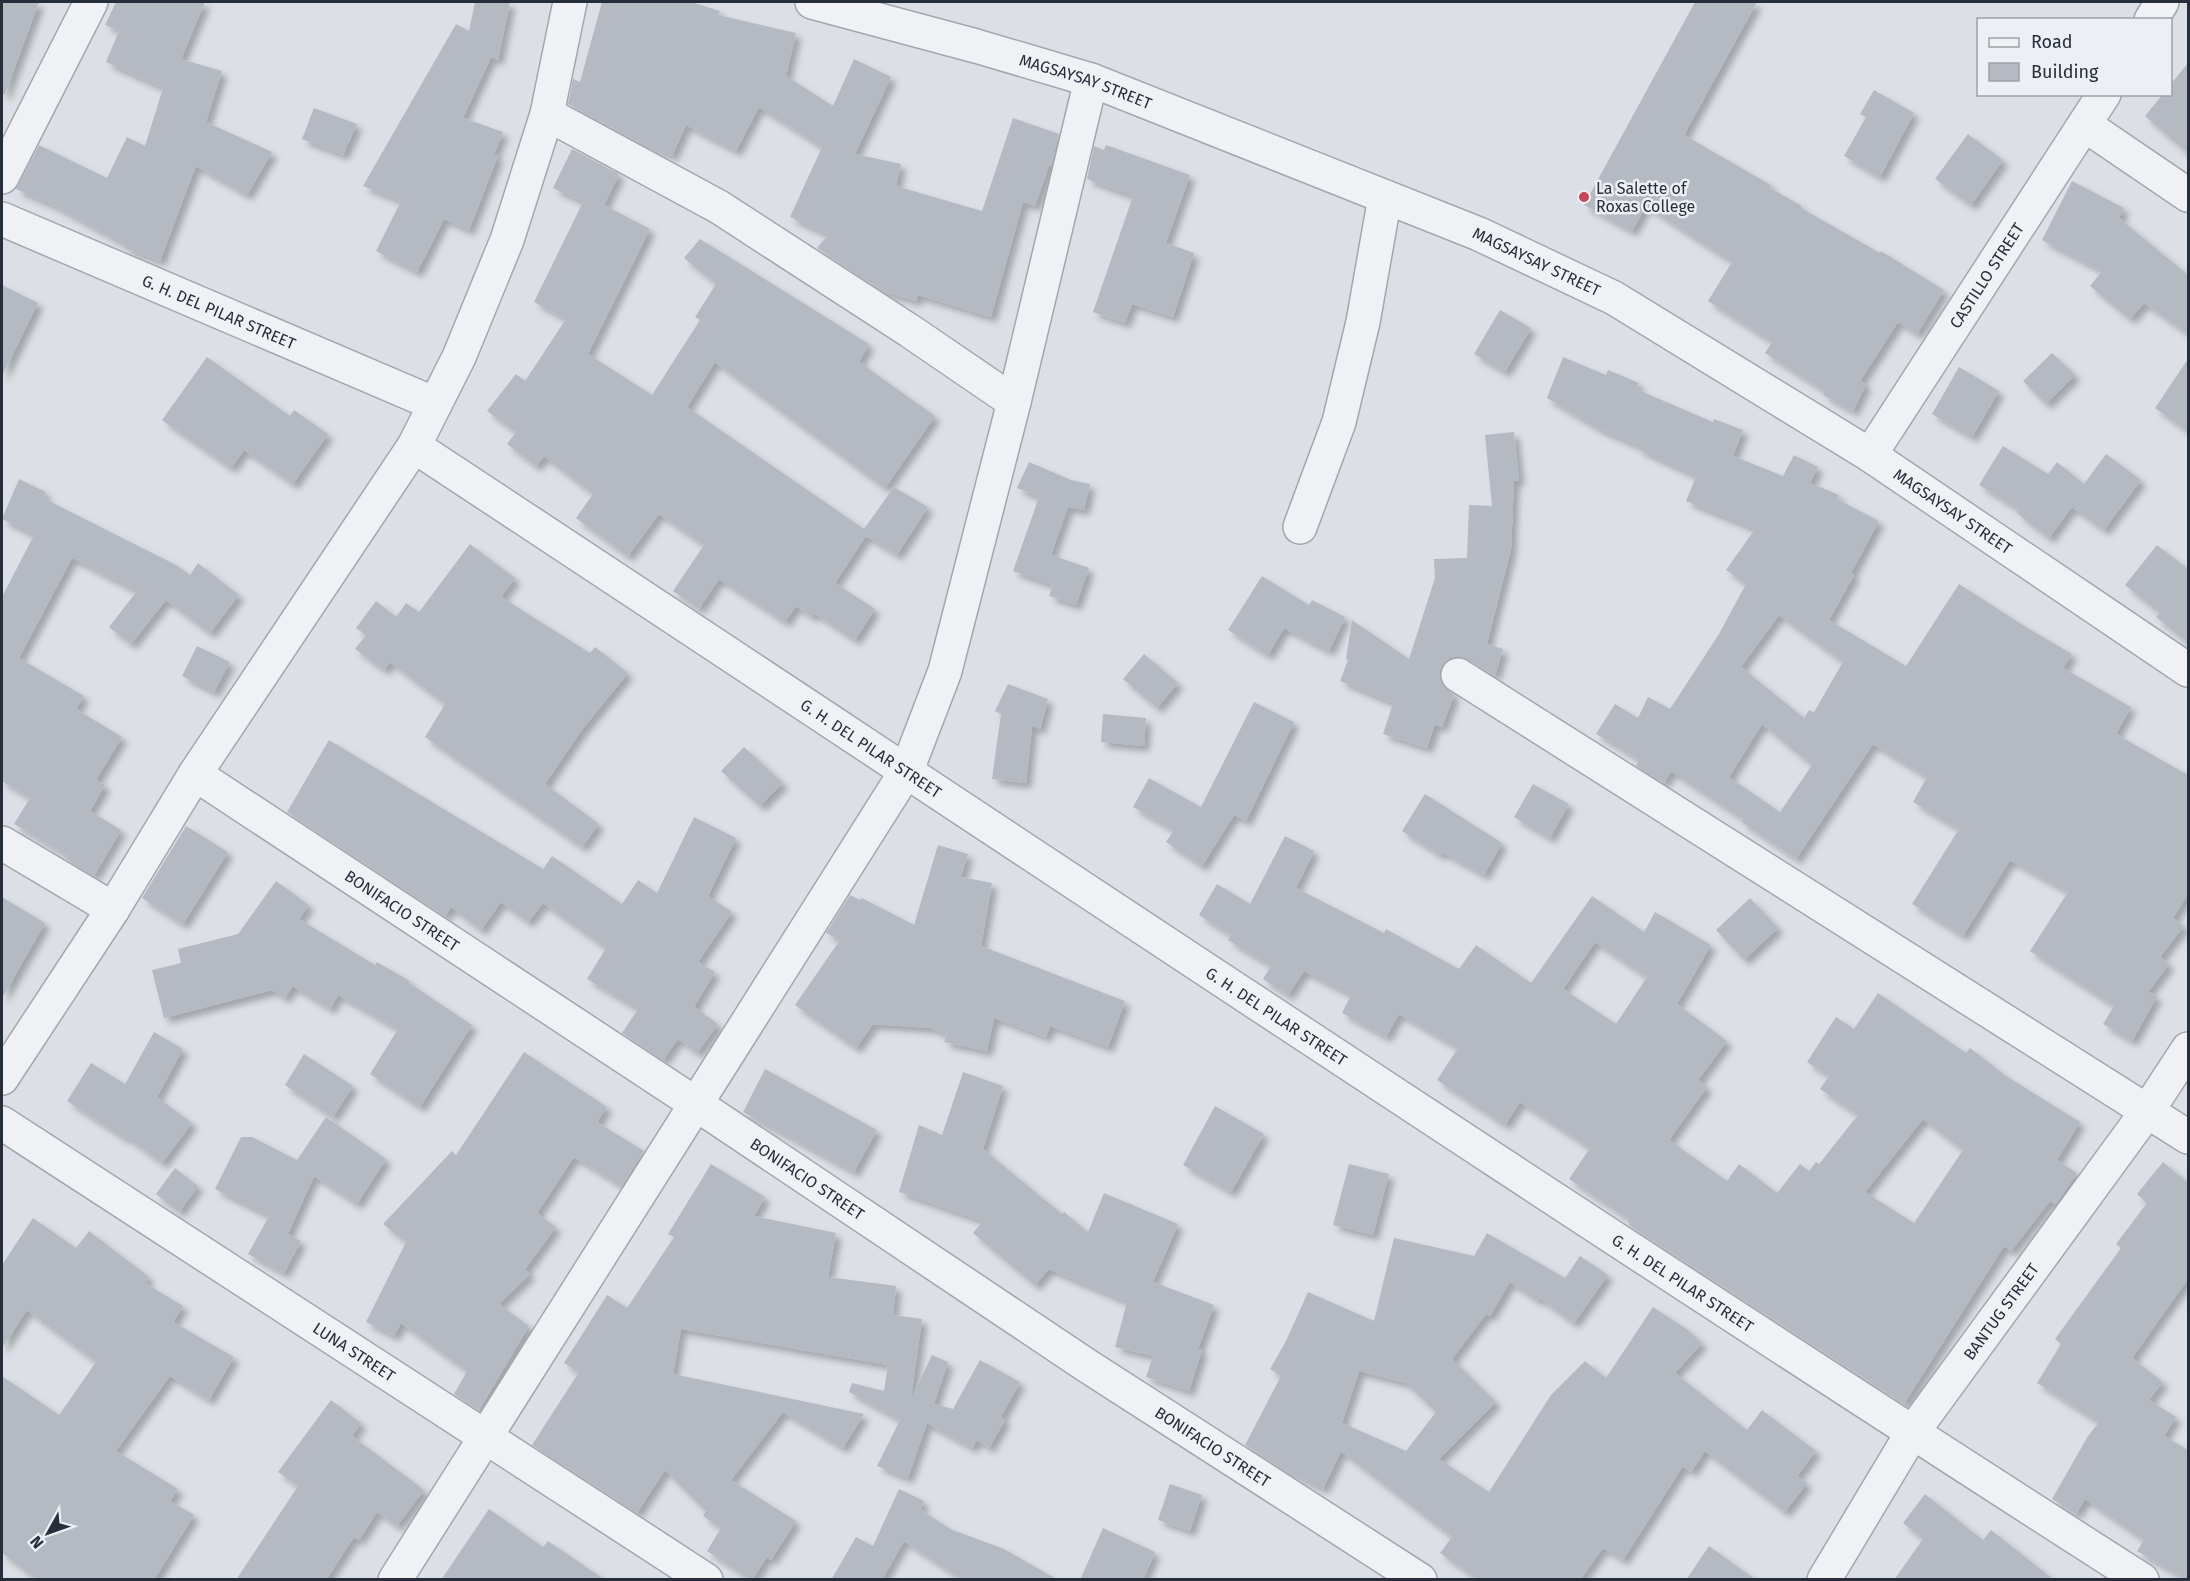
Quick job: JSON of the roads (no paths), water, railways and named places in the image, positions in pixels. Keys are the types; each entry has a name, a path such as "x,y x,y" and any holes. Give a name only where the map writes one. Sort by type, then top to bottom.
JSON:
{"street":[{"path":"2,177 91,2"},
{"path":"2,1077 113,909 195,774 414,446 459,357 507,240 547,114 570,2"},
{"name":"MAGSAYSAY STREET","path":"812,2 1091,80 1479,234 1614,298 1870,455 2188,670"},
{"path":"2152,18 2162,2"},
{"path":"395,1580 907,770 945,671 1014,402 1091,80"},
{"name":"CASTILLO STREET","path":"1870,455 2103,96"},
{"path":"547,114 719,207 910,331 1014,402"},
{"path":"2085,125 2188,195"},
{"path":"1300,527 1339,422 1363,322 1385,196"},
{"name":"G. H. DEL PILAR STREET","path":"2,219 435,404"},
{"name":"G. H. DEL PILAR STREET","path":"414,446 907,770 1277,1018 1912,1433 2142,1580"},
{"path":"1458,675 2188,1137"},
{"name":"BONIFACIO STREET","path":"195,774 696,1104 1086,1365 1420,1580"},
{"path":"2,843 113,909"},
{"name":"BANTUG STREET","path":"1824,1580 1912,1433 2148,1110 2188,1048"},
{"name":"LUNA STREET","path":"2,1123 706,1580"}],"place":[{"name":"La Salette of Roxas College","path":"1584,197"}]}
